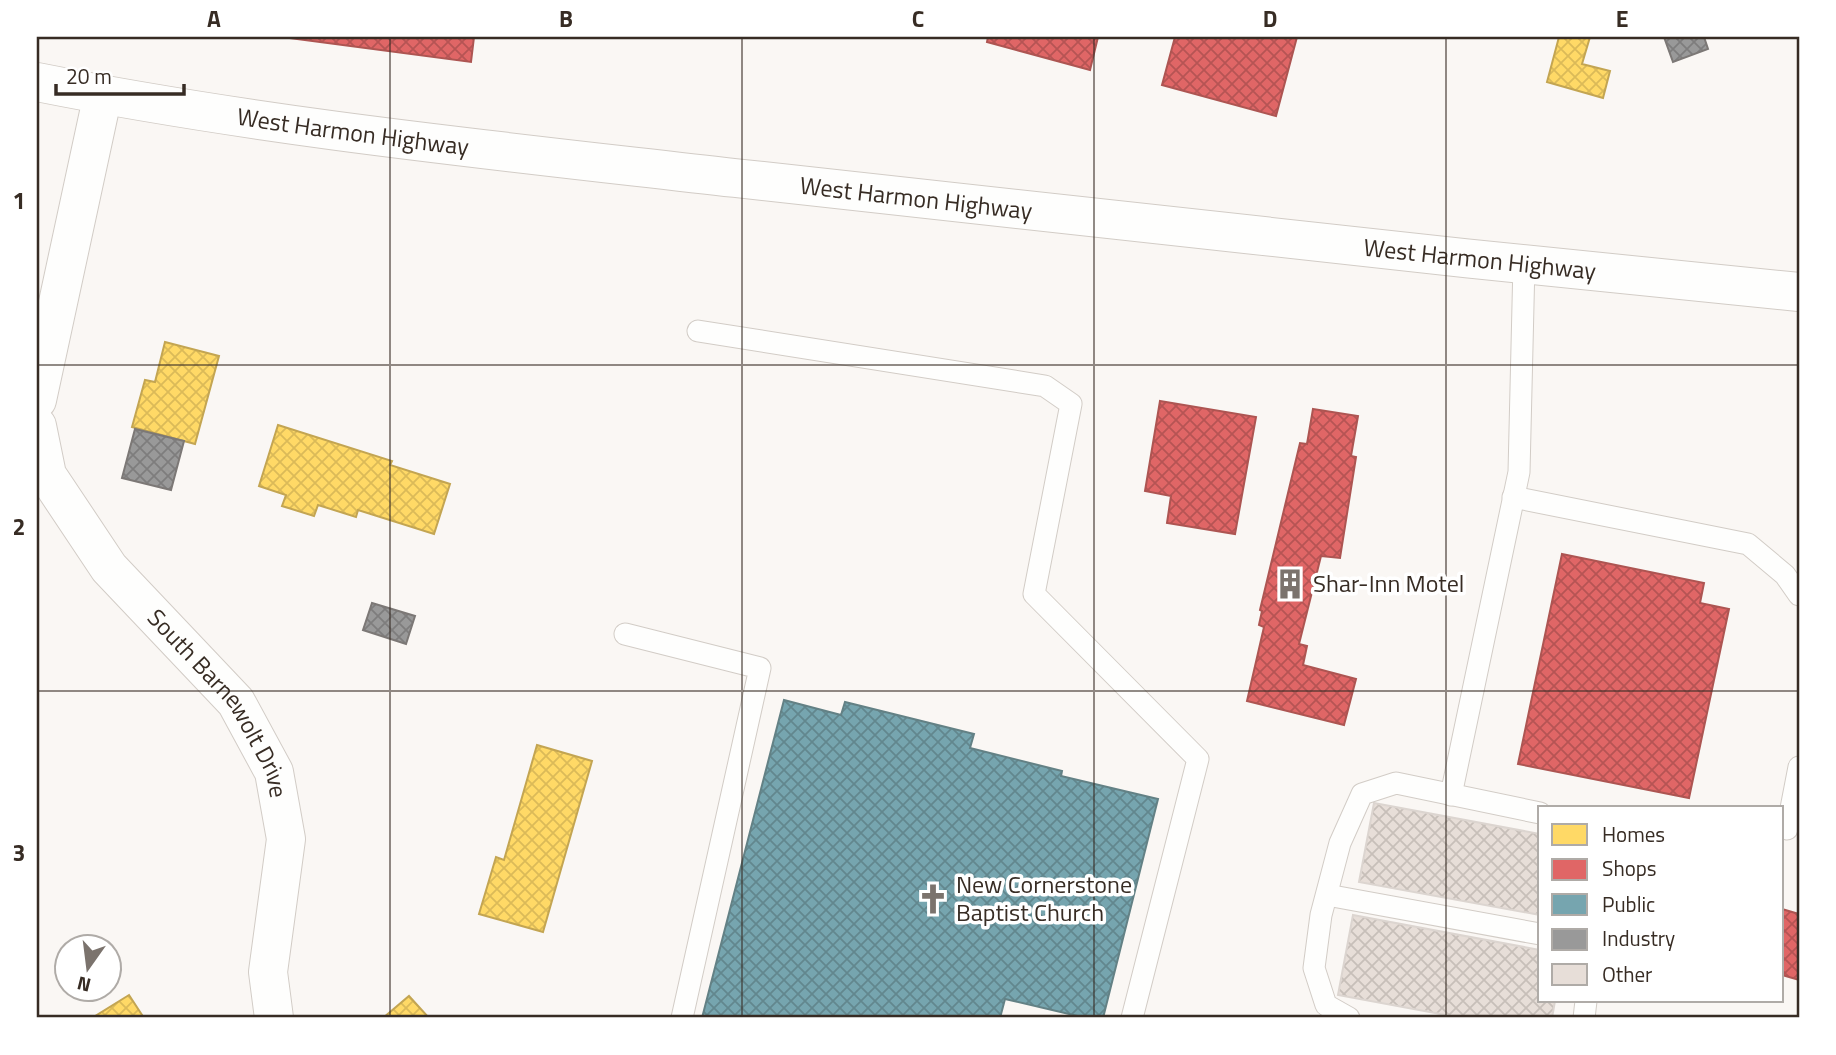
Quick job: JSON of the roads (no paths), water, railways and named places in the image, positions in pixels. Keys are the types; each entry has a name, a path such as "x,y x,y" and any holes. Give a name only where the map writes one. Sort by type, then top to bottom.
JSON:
{"main road":[{"name":"West Harmon Highway","path":"37,82 316,130 820,188 1799,292"},
{"path":"37,400 103,94"},
{"name":"South Barnewolt Drive","path":"37,426 47,475 109,568 236,702 274,772 286,839 268,972 274,1018"}],"lane":[{"path":"1451,795 1519,472 1524,263"},
{"path":"698,331 1045,386 1071,404 1034,594 1198,760 1132,1018"},
{"path":"1513,498 1748,544 1785,575 1799,595"},
{"path":"625,634 760,668 682,1018"},
{"path":"1787,829 1799,767"},
{"path":"1349,1018 1326,1005 1314,968 1321,915 1340,843 1362,794 1396,783 1538,813"},
{"path":"1327,895 1538,934"}],"place":[{"name":"Shar-Inn Motel","path":"1290,584"},
{"name":"New Cornerstone Baptist Church","path":"933,899"}]}
